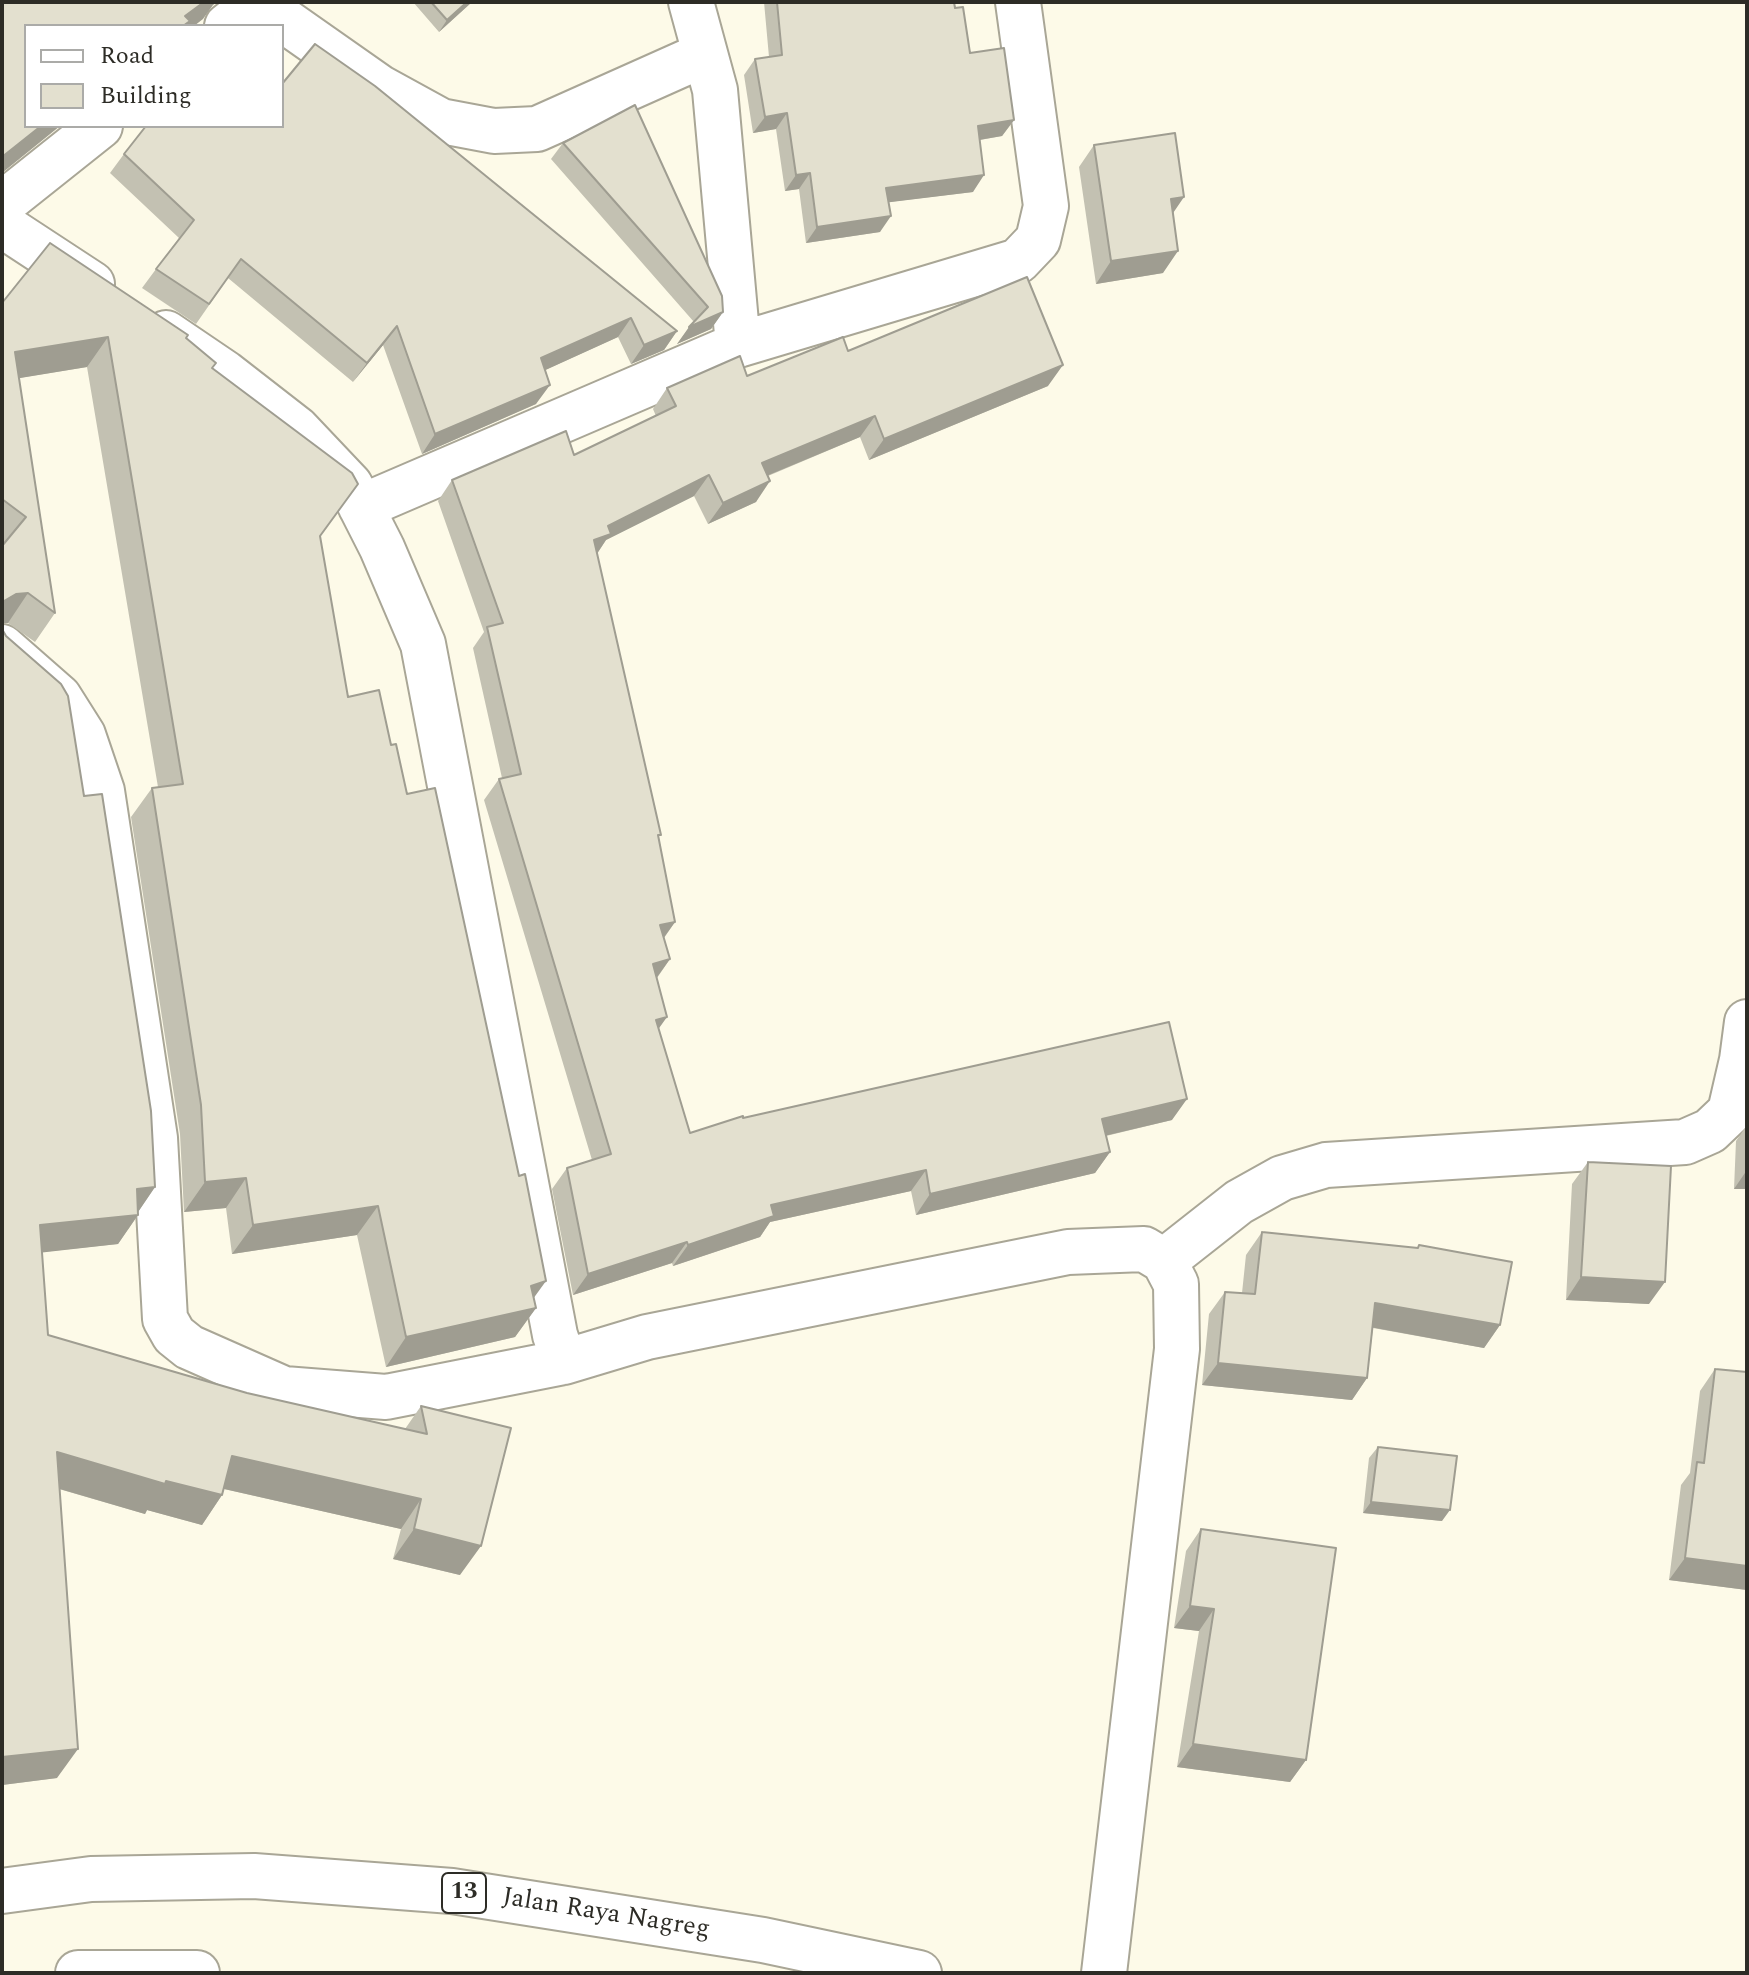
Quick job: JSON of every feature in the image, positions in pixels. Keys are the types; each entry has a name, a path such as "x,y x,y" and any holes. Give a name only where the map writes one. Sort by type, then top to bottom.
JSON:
{"main road":[{"path":"230,24 258,2 391,94 441,121 494,131 537,129 705,54"},
{"path":"691,2 715,90 738,345"},
{"path":"361,507 738,345 1018,261 1038,240 1046,206 1018,2"},
{"path":"2,204 97,128"},
{"path":"2,225 225,373 297,429 350,485 382,548 423,644 555,1335 564,1362"},
{"path":"2,647 59,697 83,735 102,791 155,1138 165,1319 174,1335 189,1347 284,1389 386,1397 564,1362 647,1337 1068,1252 1144,1249 1164,1261 1176,1284 1177,1349 1104,1973"},
{"path":"1164,1261 1239,1202 1282,1178 1326,1165 1685,1142 1710,1131 1730,1112 1747,1022"},
{"name":"Jalan Raya Nagreg","path":"2,1891 91,1879 254,1876 452,1891 763,1940 919,1973"},
{"path":"78,1973 197,1973"}],"building":[{"path":"2,2 204,2 185,16 190,21 186,24 24,24 24,128 38,128 2,157"},
{"path":"431,2 467,2 447,20"},
{"path":"777,2 954,2 955,8 963,7 970,53 1004,48 1014,120 978,126 984,175 886,188 891,216 817,227 810,173 796,175 787,113 765,117 755,59 782,55"},
{"path":"315,44 375,86 677,331 644,345 631,318 541,358 550,385 435,434 397,326 367,363 241,259 209,304 156,269 194,220 124,154 144,128 284,128 284,82"},
{"path":"635,105 722,296 723,312 689,327 708,307 563,143"},
{"path":"1175,133 1184,197 1171,199 1178,251 1111,261 1094,145"},
{"path":"50,243 188,335 186,338 216,363 212,368 352,473 358,484 320,536 348,697 379,690 391,745 396,744 407,794 435,788 519,1176 525,1174 546,1281 531,1286 536,1308 406,1337 378,1206 253,1225 246,1178 205,1182 201,1105 152,788 183,784 108,337 15,352 55,613 28,593 16,594 2,605 2,546 26,517 2,499 2,303"},
{"path":"1027,277 1063,365 884,439 875,416 762,463 770,481 723,503 709,475 608,526 611,534 594,540 661,835 658,835 675,922 660,925 670,959 653,964 667,1017 656,1020 690,1133 743,1116 1169,1022 1187,1099 1102,1119 1110,1152 930,1194 926,1170 771,1205 774,1216 588,1274 567,1168 611,1154 499,779 521,774 487,627 503,623 452,480 566,431 574,455 676,406 667,388 740,356 747,376 843,337 848,351"},
{"path":"2,629 61,684 68,696 84,796 102,794 151,1111 155,1187 137,1189 138,1215 40,1225 48,1335 247,1393 427,1434 421,1406 511,1428 481,1546 414,1529 421,1499 232,1456 222,1495 166,1481 165,1484 57,1452 78,1749 2,1757"},
{"path":"1588,1162 1671,1166 1665,1282 1581,1277"},
{"path":"1262,1232 1418,1248 1419,1245 1512,1262 1500,1325 1375,1303 1367,1378 1218,1363 1225,1292 1255,1294"},
{"path":"1715,1369 1747,1372 1747,1566 1685,1558 1697,1462 1704,1463"},
{"path":"1378,1447 1457,1456 1450,1510 1371,1502"},
{"path":"1201,1529 1336,1548 1306,1760 1193,1744 1214,1609 1190,1606"}]}
